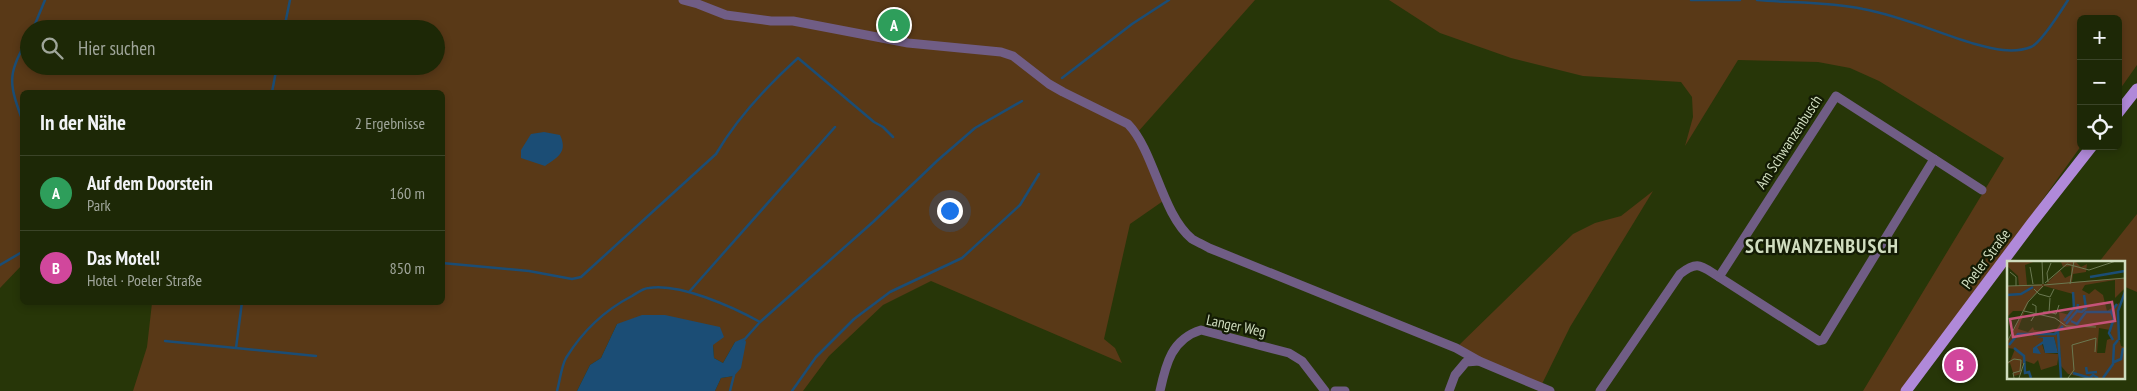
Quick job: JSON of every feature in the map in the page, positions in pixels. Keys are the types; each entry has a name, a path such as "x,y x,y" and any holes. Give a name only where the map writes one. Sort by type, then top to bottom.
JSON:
{"main road":[{"path":"2122,108 2137,89"},
{"name":"Poeler Straße","path":"1906,391 2089,150"}],"street":[{"path":"683,0 726,15 771,21 793,21 908,43 1001,52 1013,56 1049,84 1128,124 1136,133 1179,223 1192,238 1209,248 1456,348 1479,361 1550,391"},
{"name":"Am Schwanzenbusch","path":"1718,277 1836,96 1982,190"},
{"path":"1600,391 1680,274 1690,266 1700,266 1819,341 1824,340 1934,159"},
{"name":"Langer Weg","path":"1160,391 1174,348 1179,341 1189,334 1201,330 1290,353 1302,361 1325,391"},
{"path":"1449,391 1455,375 1466,362 1479,361"},
{"path":"1335,391 1345,391"}],"shaded area":[{"path":"0,0 1255,0 1137,133 1166,199 1130,224 1104,339 1115,348 1122,363 931,281 883,305 829,356 803,391 715,391 721,378 734,376 735,342 723,363 714,358 713,345 617,324 601,358 590,365 577,391 133,391 147,347 152,305 445,305 445,90 20,90 20,267 0,288"},
{"path":"1389,0 2137,0 2137,65 2122,86 2122,15 2077,15 2078,150 1906,391 1863,391 2004,158 1879,81 1850,68 1818,62 1738,60 1685,146 1693,117 1692,97 1681,82 1583,76 1511,58 1440,33"},
{"path":"1653,191 1570,327 1540,388 1456,348 1573,234 1595,223 1621,216"},
{"path":"2137,214 2137,292 2124,286 2124,261 2100,261"}],"water":[{"path":"544,132 560,135 563,146 558,157 545,166 521,158 521,150 531,134"},
{"path":"642,315 665,315 720,327 724,337 713,345 714,358 723,363 735,342 744,338 746,342 741,368 734,376 721,378 715,391 577,391 590,365 601,358 617,324"}],"waterway":[{"path":"37,20 45,0"},
{"path":"286,20 290,0"},
{"path":"1062,78 1132,24 1169,0"},
{"path":"1691,0 1740,0"},
{"path":"1757,0 1824,4 1863,9 1892,16 1975,44 2010,50 2031,47 2040,40 2068,0"},
{"path":"20,53 14,68 12,85 20,113"},
{"path":"445,263 529,271 572,279 581,277 716,154 733,128 753,103 798,58 893,137"},
{"path":"272,90 275,75"},
{"path":"743,341 760,322 975,128 1022,101"},
{"path":"689,292 835,127"},
{"path":"792,391 816,357 854,319 890,292 962,258 1020,205 1039,174"},
{"path":"0,265 20,253"},
{"path":"557,391 564,362 579,339 603,315 645,289 662,287 691,293 721,303 760,322"},
{"path":"236,348 242,305"},
{"path":"165,341 316,356"},
{"path":"730,391 734,375"}],"place":[{"name":"Auf dem Doorstein","path":"894,25"},
{"name":"Das Motel!","path":"1960,365"}],"district":[{"name":"SCHWANZENBUSCH","path":"1822,246"}]}
